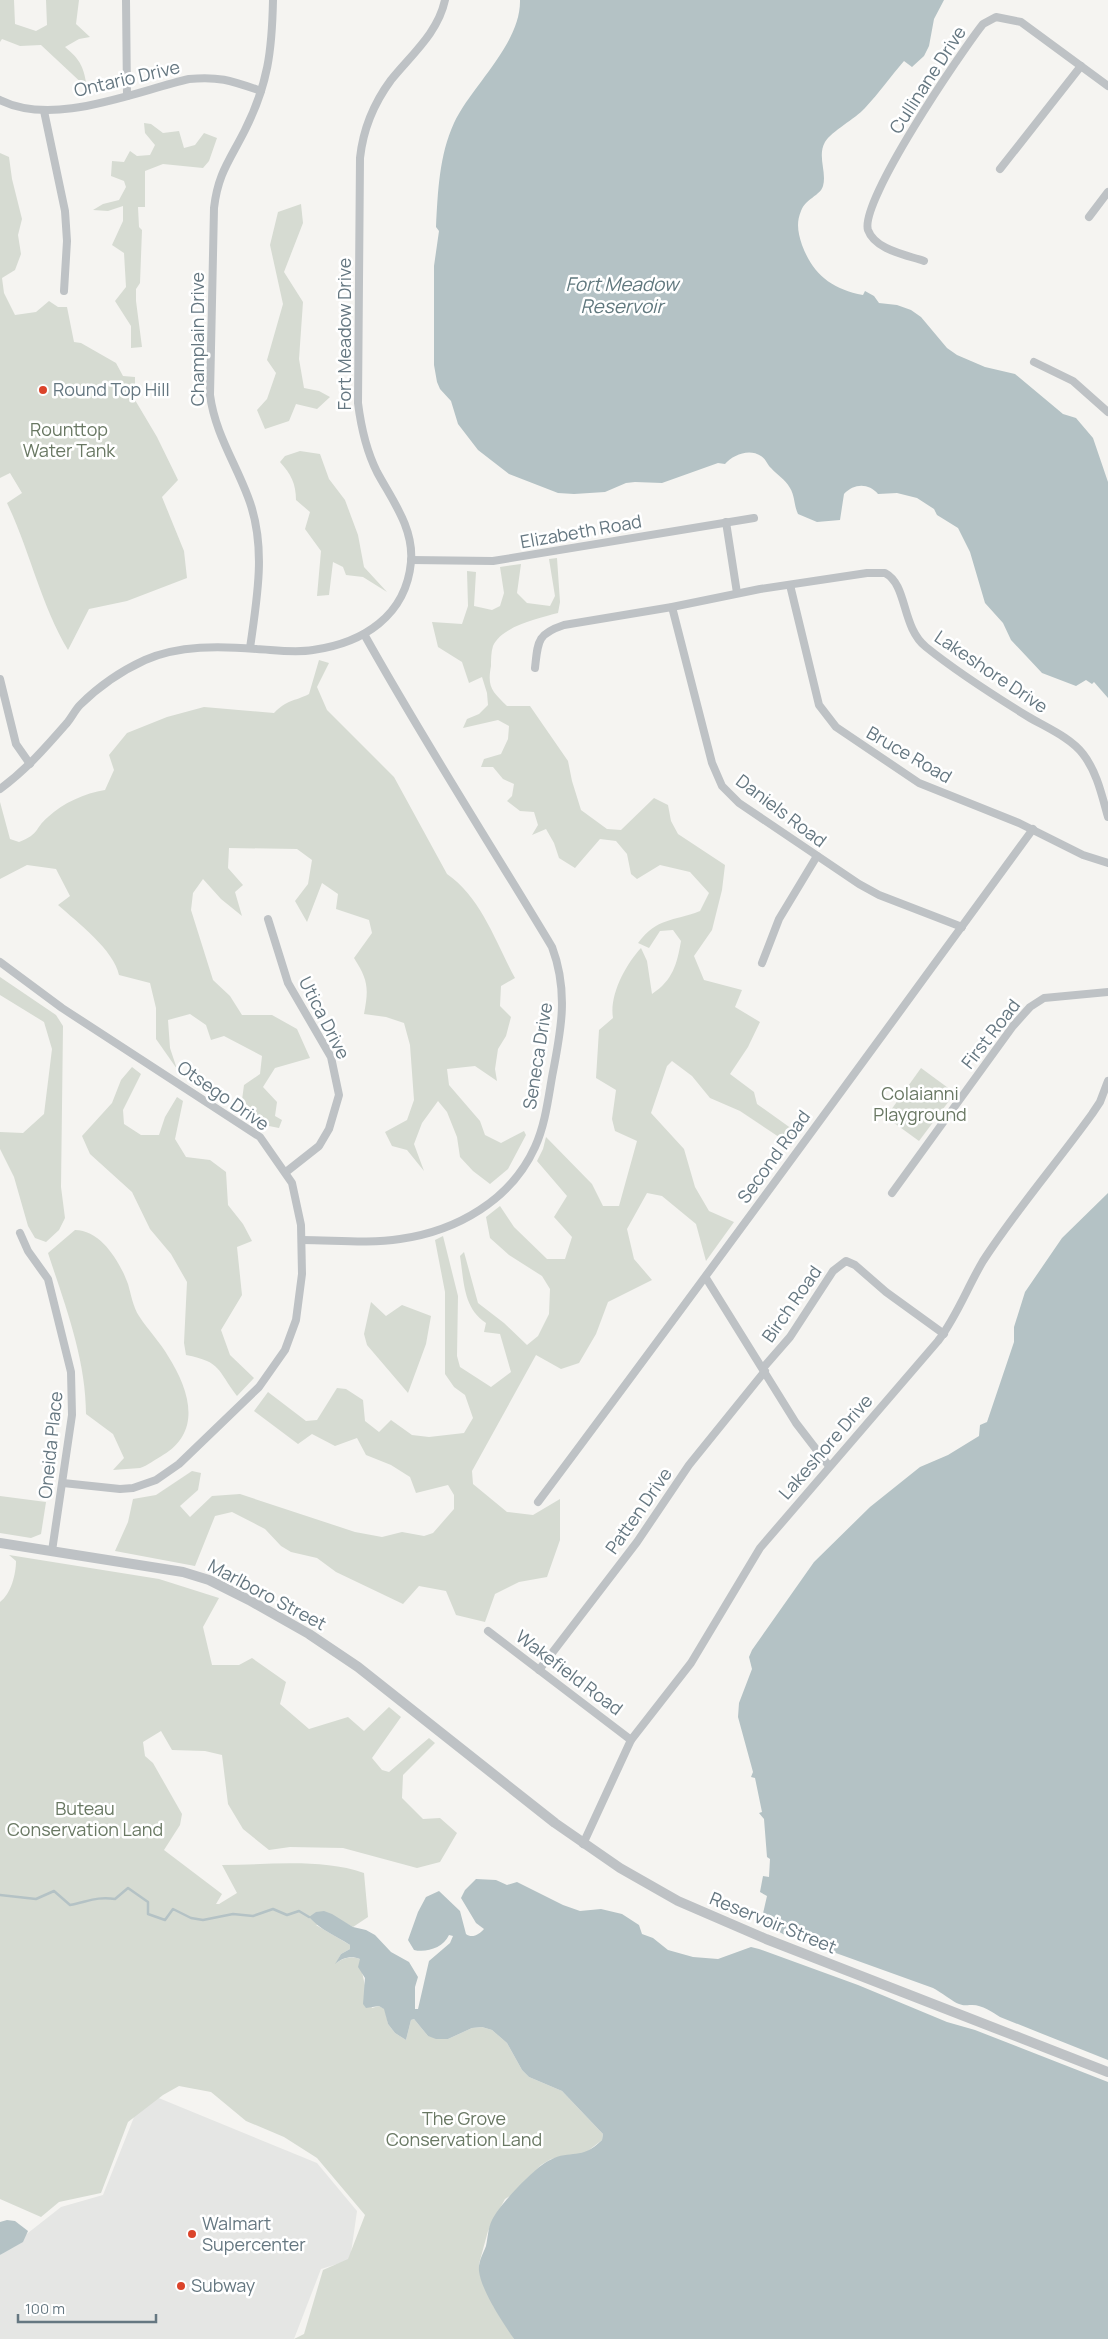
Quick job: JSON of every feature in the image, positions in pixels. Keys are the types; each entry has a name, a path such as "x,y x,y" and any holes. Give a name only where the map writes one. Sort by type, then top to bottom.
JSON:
{"street":[{"path":"126,0 126,96"},
{"name":"Champlain Drive","path":"250,648 259,585 258,530 248,498 223,444 212,412 210,394 214,208 216,187 225,164 245,130 261,91 270,62 273,0"},
{"name":"Fort Meadow Drive","path":"0,789 30,764 78,707 108,680 128,669 168,652 214,647 312,650 364,634 378,627 397,604 408,579 411,560 405,524 369,452 362,430 358,403 360,158 362,141 375,105 391,81 423,43 436,23 445,0"},
{"name":"Cullinane Drive","path":"924,261 894,251 878,242 870,234 867,224 885,179 913,128 982,24 996,17 1021,22 1108,86"},
{"path":"1000,169 1081,66"},
{"name":"Ontario Drive","path":"0,100 27,110 44,112 126,96 180,81 208,77 226,79 261,91"},
{"path":"44,112 65,211 67,241 64,292"},
{"path":"1089,217 1108,192"},
{"path":"1034,362 1073,381 1108,412"},
{"name":"Elizabeth Road","path":"411,560 503,560 754,518"},
{"path":"726,522 737,593"},
{"name":"Lakeshore Drive","path":"535,668 538,641 548,630 564,625 672,607 737,593 878,572 891,576 898,586 909,624 926,647 992,693 1064,738 1082,752 1098,783 1108,817"},
{"name":"Bruce Road","path":"790,585 816,696 822,713 828,720 860,744 919,783 1033,830 1083,855 1108,863"},
{"name":"Daniels Road","path":"672,607 712,763 722,786 739,803 879,895 962,927"},
{"name":"Seneca Drive","path":"302,1240 399,1240 443,1229 482,1209 514,1180 536,1146 544,1117 561,1028 560,968 552,946 404,705 364,634"},
{"path":"0,679 16,744 30,764"},
{"name":"Second Road","path":"538,1502 706,1278 1033,830"},
{"path":"762,964 779,919 817,856"},
{"name":"Utica Drive","path":"268,919 288,983 331,1058 339,1095 329,1129 319,1146 286,1172"},
{"name":"Otsego Drive","path":"0,962 62,1008 246,1126 260,1137 292,1183 297,1201 302,1240 301,1290 291,1335 277,1363 248,1399 179,1464 156,1480 133,1488 120,1489 63,1484"},
{"name":"First Road","path":"892,1193 1012,1026 1030,1007 1051,996 1108,992"},
{"name":"Lakeshore Drive","path":"583,1844 631,1740 692,1663 760,1548 944,1334 984,1261 1036,1185 1092,1114 1102,1097 1108,1081"},
{"name":"Oneida Place","path":"20,1233 26,1246 48,1278 71,1372 72,1415 52,1551"},
{"name":"Birch Road","path":"764,1370 790,1337 832,1271 846,1261 855,1265 874,1282 944,1334"},
{"path":"706,1278 803,1434 829,1466"},
{"name":"Patten Drive","path":"539,1670 631,1549 689,1465 764,1370"},
{"name":"Marlboro Street","path":"0,1543 168,1569 221,1585 325,1644 458,1745"},
{"name":"Wakefield Road","path":"488,1631 631,1740"},
{"name":"Reservoir Street","path":"458,1745 583,1844 637,1879 716,1918 1108,2072"}],"shaded area":[{"path":"144,2092 317,2163 357,2211 350,2260 321,2269 294,2339 0,2339 0,2255 61,2207 103,2195"}],"green space":[{"path":"0,0 14,0 15,24 36,31 47,25 46,0 79,0 76,24 90,37 79,39 65,47 81,65 87,88 41,45 20,46 2,39 0,42"},
{"path":"144,123 151,124 163,133 179,131 184,148 195,145 204,133 217,138 209,161 203,168 163,164 145,171 145,207 138,207 139,227 142,230 140,283 136,289 142,347 131,348 131,326 115,301 126,287 124,253 112,245 123,221 123,206 108,211 93,210 103,204 119,200 126,187 124,181 111,176 112,161 124,162 130,151 137,156 150,155 155,145 145,133"},
{"name":"Rounttop Water Tank","path":"0,153 9,157 12,179 22,219 18,235 21,254 15,270 2,278 4,293 15,315 36,312 49,301 58,307 67,307 74,342 81,343 116,363 123,376 135,377 135,400 157,437 178,480 162,497 184,551 187,578 127,601 89,609 68,650 50,615 7,503 22,493 10,473 0,478"},
{"path":"301,204 303,223 284,272 303,302 299,359 304,388 319,391 330,397 317,409 296,404 289,421 265,429 257,410 267,399 276,373 267,360 283,304 270,245 278,212"},
{"path":"300,451 320,454 329,479 345,500 358,535 364,567 387,592 363,577 346,575 343,567 333,562 329,595 317,596 321,551 305,529 310,512 296,500 292,479 280,462 285,456"},
{"path":"557,558 560,602 558,613 522,624 504,633 498,639 491,653 490,684 507,706 530,706 568,761 581,810 607,829 621,830 654,798 668,805 671,821 678,834 725,865 722,890 712,930 694,956 704,980 742,990 735,1007 760,1022 748,1047 730,1074 754,1092 757,1104 799,1134 791,1145 740,1111 710,1098 692,1076 672,1061 667,1066 651,1113 684,1149 695,1187 709,1211 734,1222 706,1261 696,1224 662,1196 647,1193 627,1229 634,1259 652,1280 608,1302 596,1334 579,1363 561,1369 536,1355 472,1471 473,1484 507,1512 533,1515 560,1499 560,1540 547,1577 519,1582 495,1594 485,1622 456,1615 446,1591 419,1586 403,1604 336,1572 317,1558 291,1552 281,1546 265,1529 232,1512 215,1516 195,1566 115,1551 128,1522 133,1499 156,1495 192,1471 201,1473 198,1490 180,1506 190,1517 212,1496 240,1494 355,1532 382,1537 402,1532 424,1536 433,1533 454,1509 454,1495 448,1485 416,1493 410,1477 391,1465 366,1455 357,1438 335,1446 312,1434 298,1444 254,1411 268,1392 306,1421 317,1420 337,1388 346,1389 363,1400 365,1421 379,1432 391,1420 412,1435 429,1437 464,1433 473,1418 465,1395 454,1387 445,1374 445,1292 435,1240 443,1236 458,1296 457,1356 460,1367 491,1387 511,1372 500,1334 484,1332 486,1323 478,1317 469,1302 460,1256 464,1252 478,1303 504,1323 527,1345 538,1336 549,1314 550,1289 542,1276 509,1255 490,1238 486,1217 500,1206 514,1227 547,1259 565,1259 572,1237 554,1217 567,1196 537,1161 546,1137 592,1184 603,1206 619,1206 637,1141 615,1131 612,1119 616,1090 596,1078 599,1030 613,1018 612,1009 620,980 624,971 641,948 647,961 652,994 665,983 673,971 681,941 673,930 660,931 649,948 638,943 659,924 700,911 709,893 690,872 660,865 637,879 631,874 627,854 616,841 600,839 575,868 559,858 554,843 546,829 532,835 538,825 534,812 520,811 507,801 512,796 514,784 503,779 493,767 481,767 484,759 501,754 508,739 509,726 498,720 463,728 467,719 479,714 488,705 487,693 482,677 469,683 462,662 438,647 432,622 462,624 468,606 467,571 476,572 474,606 492,610 500,606 504,593 500,567 521,564 517,593 527,603 550,606 555,596 549,559"},
{"path":"319,660 329,663 317,687 327,710 394,777 447,874 469,895 487,921 515,978 501,986 500,1006 511,1017 506,1036 498,1049 495,1069 497,1081 475,1066 447,1069 449,1085 480,1121 485,1135 501,1143 524,1131 526,1135 508,1169 490,1184 473,1171 460,1157 457,1137 447,1112 438,1101 422,1123 414,1144 424,1171 407,1150 392,1146 385,1132 407,1120 414,1100 410,1045 404,1023 386,1017 364,1014 367,997 366,984 354,958 372,933 369,920 336,909 338,894 322,883 307,922 295,901 308,884 312,860 297,849 229,848 228,868 243,885 235,892 242,916 221,899 203,879 193,893 191,910 213,980 230,996 242,1015 272,1015 297,1029 310,1058 275,1068 263,1087 277,1102 275,1116 282,1120 279,1128 269,1126 242,1100 244,1085 260,1074 262,1056 224,1036 211,1040 206,1025 190,1014 168,1020 170,1048 177,1069 156,1039 156,1008 150,983 119,975 116,966 103,946 58,905 70,896 56,869 27,865 0,879 0,802 10,839 19,842 26,839 34,834 43,821 67,803 82,796 105,790 114,770 109,755 127,733 167,717 204,707 274,713 287,703 309,694"},
{"path":"0,977 56,1015 63,1026 61,1187 65,1218 59,1230 46,1242 35,1238 28,1226 14,1177 0,1149 0,1132 23,1133 44,1114 52,1049 44,1022 0,995"},
{"path":"132,1067 141,1074 123,1110 124,1124 141,1135 159,1135 165,1117 177,1097 183,1101 175,1139 186,1157 210,1160 226,1172 228,1205 243,1224 252,1241 237,1247 242,1295 221,1330 230,1355 254,1378 237,1396 222,1373 213,1364 186,1355 184,1343 187,1282 171,1254 150,1229 132,1192 90,1154 82,1136 112,1103 121,1080"},
{"name":"Colaianni Playground","path":"921,1068 955,1093 919,1141 886,1117"},
{"path":"75,1230 93,1235 115,1257 128,1284 137,1312 168,1356 182,1382 186,1395 188,1422 184,1434 176,1445 140,1468 113,1470 124,1458 113,1434 86,1414 85,1393 78,1353 48,1253"},
{"path":"371,1302 386,1316 402,1305 431,1316 426,1344 408,1393 367,1345 364,1334"},
{"path":"0,1496 46,1502 41,1534 31,1538 0,1533"},
{"path":"9,1555 159,1579 219,1598 203,1627 212,1665 239,1665 252,1658 286,1682 280,1704 309,1729 348,1717 364,1731 389,1707 401,1717 372,1758 382,1770 389,1772 429,1738 435,1743 403,1775 402,1798 423,1819 440,1818 457,1833 440,1862 417,1868 343,1848 290,1847 269,1850 243,1829 228,1804 222,1755 205,1751 172,1750 161,1731 143,1742 145,1756 153,1763 182,1814 180,1825 164,1850 222,1894 216,1904 237,1893 222,1865 330,1865 364,1873 368,1917 353,1927 342,1921 316,1925 350,1945 350,1949 341,1954 336,1963 347,1958 360,1959 364,1984 372,2008 379,2006 385,2009 388,2024 395,2033 406,2040 411,2020 414,2019 428,2036 448,2039 472,2028 482,2027 492,2030 507,2043 522,2070 529,2077 562,2091 603,2134 602,2140 584,2154 551,2159 541,2165 513,2194 505,2199 488,2231 479,2264 494,2307 514,2339 294,2339 304,2334 323,2270 348,2259 365,2215 317,2158 284,2137 246,2121 211,2092 179,2086 163,2095 128,2122 101,2193 59,2202 41,2217 0,2199 0,1602 10,1589 15,1572 16,1561"}],"water":[{"name":"Fort Meadow Reservoir","path":"520,0 944,0 934,19 929,46 924,56 912,67 904,61 865,108 825,142 822,153 823,186 806,203 799,215 799,236 806,255 825,279 842,289 852,292 863,295 865,291 874,296 879,303 897,305 911,310 921,317 947,348 957,355 985,367 1015,374 1063,414 1076,418 1093,438 1108,482 1108,698 1094,682 1092,684 1086,680 1076,686 1042,673 1011,640 1003,623 985,603 970,552 958,528 937,515 934,509 917,498 897,493 878,494 866,486 857,486 844,494 840,520 817,522 798,514 792,491 788,485 763,457 756,454 746,453 737,455 725,464 718,463 662,483 626,483 605,492 574,494 558,493 509,474 478,450 458,424 451,401 440,389 437,382 434,365 434,266 439,231 436,227 439,187 445,148 454,123 513,32"},
{"path":"1108,1193 1108,2060 1000,2017 982,2007 959,2004 933,1988 783,1934 761,1922 767,1896 760,1892 763,1876 769,1877 770,1859 767,1857 764,1819 759,1813 762,1812 755,1778 751,1777 753,1772 738,1717 739,1703 752,1669 749,1657 752,1650 814,1562 870,1507 920,1467 948,1455 979,1436 980,1425 987,1422 1014,1342 1014,1327 1025,1292 1062,1238"},
{"path":"476,1879 496,1880 507,1885 517,1882 563,1905 580,1911 601,1909 622,1914 639,1925 642,1934 653,1938 668,1950 693,1957 718,1959 751,1947 759,1949 858,1985 947,2022 975,2030 1108,2082 1108,2339 514,2339 488,2297 479,2271 491,2223 509,2196 543,2164 557,2157 582,2153 588,2150 602,2140 603,2134 562,2091 529,2077 522,2070 507,2043 492,2030 482,2027 472,2028 448,2039 436,2039 428,2036 414,2019 411,2020 406,2040 395,2033 388,2024 384,2009 379,2006 366,2008 363,2004 365,1978 358,1967 360,1959 347,1958 335,1964 341,1954 350,1949 350,1945 309,1917 316,1912 324,1911 332,1914 353,1927 366,1930 375,1935 391,1952 409,1962 418,1977 415,1987 415,2009 418,2009 429,1961 450,1943 453,1936 449,1935 443,1943 434,1949 414,1950 408,1940 418,1912 426,1897 439,1891 460,1911 466,1934 473,1936 478,1934 484,1929 476,1923 461,1898 465,1890"},
{"path":"7,2220 15,2221 28,2231 23,2242 0,2255 0,2222"}],"waterway":[{"path":"0,1895 36,1899 54,1891 70,1905 97,1899 115,1899 128,1888 148,1902 148,1914 165,1920 173,1909 191,1918 203,1920 233,1914 253,1916 273,1909 287,1915 299,1911 309,1917"}],"place":[{"name":"Round Top Hill","path":"43,390"},
{"name":"Walmart Supercenter","path":"192,2234"},
{"name":"Subway","path":"181,2286"}],"park label":[{"name":"Buteau Conservation Land","path":"85,1819"},
{"name":"The Grove Conservation Land","path":"464,2129"}]}
